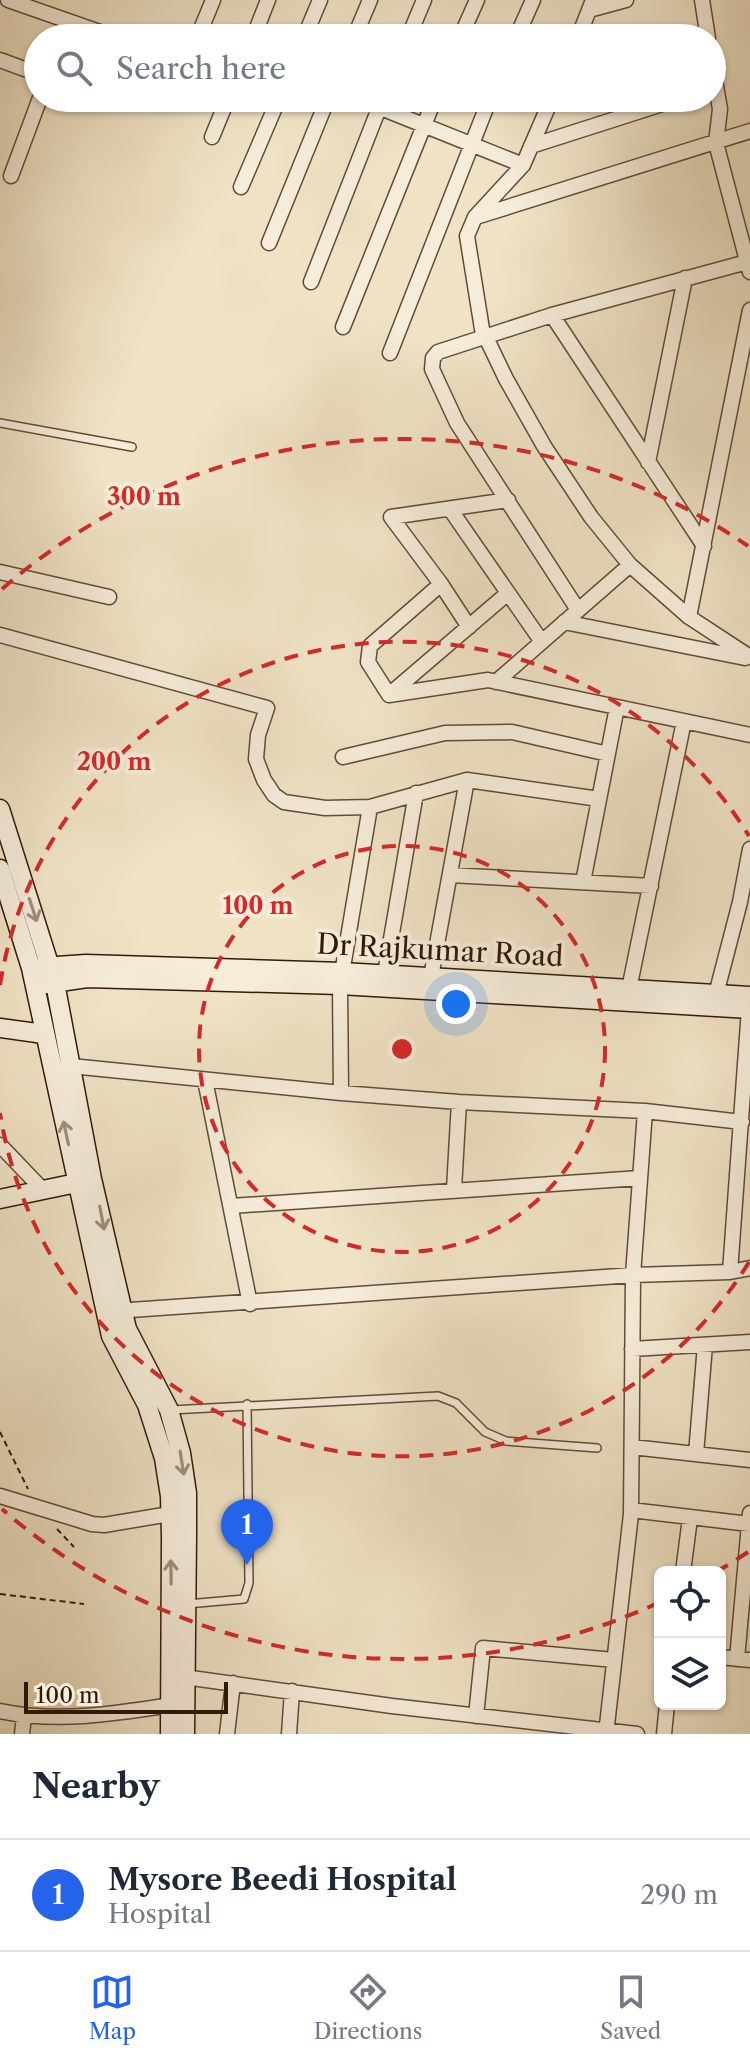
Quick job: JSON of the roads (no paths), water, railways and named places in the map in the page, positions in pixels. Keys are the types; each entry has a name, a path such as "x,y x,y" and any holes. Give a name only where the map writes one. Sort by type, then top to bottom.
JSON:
{"main road":[{"path":"0,809 52,974 71,1066 84,1181"},
{"path":"0,869 33,977 44,1034 84,1181 114,1311 111,1336 143,1396 164,1458 178,1676 185,1734"},
{"name":"Dr Rajkumar Road","path":"33,977 52,974 87,978 341,978 715,1000"},
{"name":"Dr Rajkumar Road","path":"341,978 385,974 629,989 750,1005"},
{"path":"0,1028 44,1034"},
{"path":"0,1199 84,1181"},
{"path":"114,1311 127,1329 169,1410 181,1453 187,1493 187,1604 171,1705 170,1734"}],"street":[{"path":"8,0 77,24"},
{"path":"203,24 213,0"},
{"path":"259,24 268,0"},
{"path":"310,24 320,0"},
{"path":"360,24 370,0"},
{"path":"414,24 424,0"},
{"path":"466,24 477,0"},
{"path":"522,24 533,0"},
{"path":"584,24 591,5 626,0"},
{"path":"702,0 706,24"},
{"path":"0,61 24,69"},
{"path":"11,176 35,112"},
{"path":"212,137 222,112"},
{"path":"241,187 273,112"},
{"path":"269,243 322,112"},
{"path":"311,282 377,112"},
{"path":"399,112 523,165"},
{"path":"343,327 429,112"},
{"path":"390,353 484,112"},
{"path":"546,112 523,165 475,217 467,236 482,329 544,446 591,517 630,565 689,617 750,658"},
{"path":"531,146 637,112"},
{"path":"578,610 457,423 432,369 433,358 438,352 552,315 685,278 749,267 716,143 720,112"},
{"path":"475,217 750,131"},
{"path":"648,462 685,278"},
{"path":"689,617 750,310"},
{"path":"552,315 704,546"},
{"path":"469,627 391,517 508,500"},
{"path":"450,509 542,642"},
{"path":"496,682 630,565"},
{"path":"0,572 109,597"},
{"path":"389,695 368,662 370,646 441,584"},
{"path":"389,695 508,593"},
{"path":"564,622 750,658"},
{"path":"0,635 267,708 258,735 256,759 264,780 274,795 284,802 370,807 467,780 599,799"},
{"path":"389,695 488,680 750,735"},
{"path":"583,882 617,707"},
{"path":"629,989 684,721"},
{"path":"343,757 445,733 512,732 608,754"},
{"path":"431,977 467,780"},
{"path":"385,974 416,793"},
{"path":"341,1093 341,978 370,807"},
{"path":"715,1000 745,903 750,849"},
{"path":"450,875 651,886"},
{"path":"730,1272 750,1005"},
{"path":"71,1066 341,1093 645,1111 742,1122"},
{"path":"205,1080 250,1304"},
{"path":"454,1189 459,1102"},
{"path":"606,1733 631,1510 633,1275 645,1111"},
{"path":"0,1145 43,1190"},
{"path":"231,1206 640,1178"},
{"path":"114,1311 250,1304 633,1275 730,1272 750,1268"},
{"path":"632,1349 750,1342"},
{"path":"696,1454 705,1345"},
{"path":"632,1447 750,1460"},
{"path":"0,1496 92,1524 104,1525 170,1514"},
{"path":"631,1510 690,1518 749,1518 743,1660"},
{"path":"684,1566 690,1518"},
{"path":"476,1716 483,1648 614,1660"},
{"path":"178,1676 606,1733 637,1734"},
{"path":"227,1734 233,1683"},
{"path":"289,1734 292,1691"},
{"path":"0,1711 24,1716 89,1717 171,1705"},
{"path":"664,1734 666,1710"},
{"path":"22,1734 24,1716"}],"lane":[{"path":"0,423 132,447"},
{"path":"169,1410 438,1396 456,1403 485,1432 506,1441 597,1448"},
{"path":"187,1604 244,1599 249,1583 247,1404"}],"place":[{"name":"Mysore Beedi Hospital","path":"247,1565"}]}
